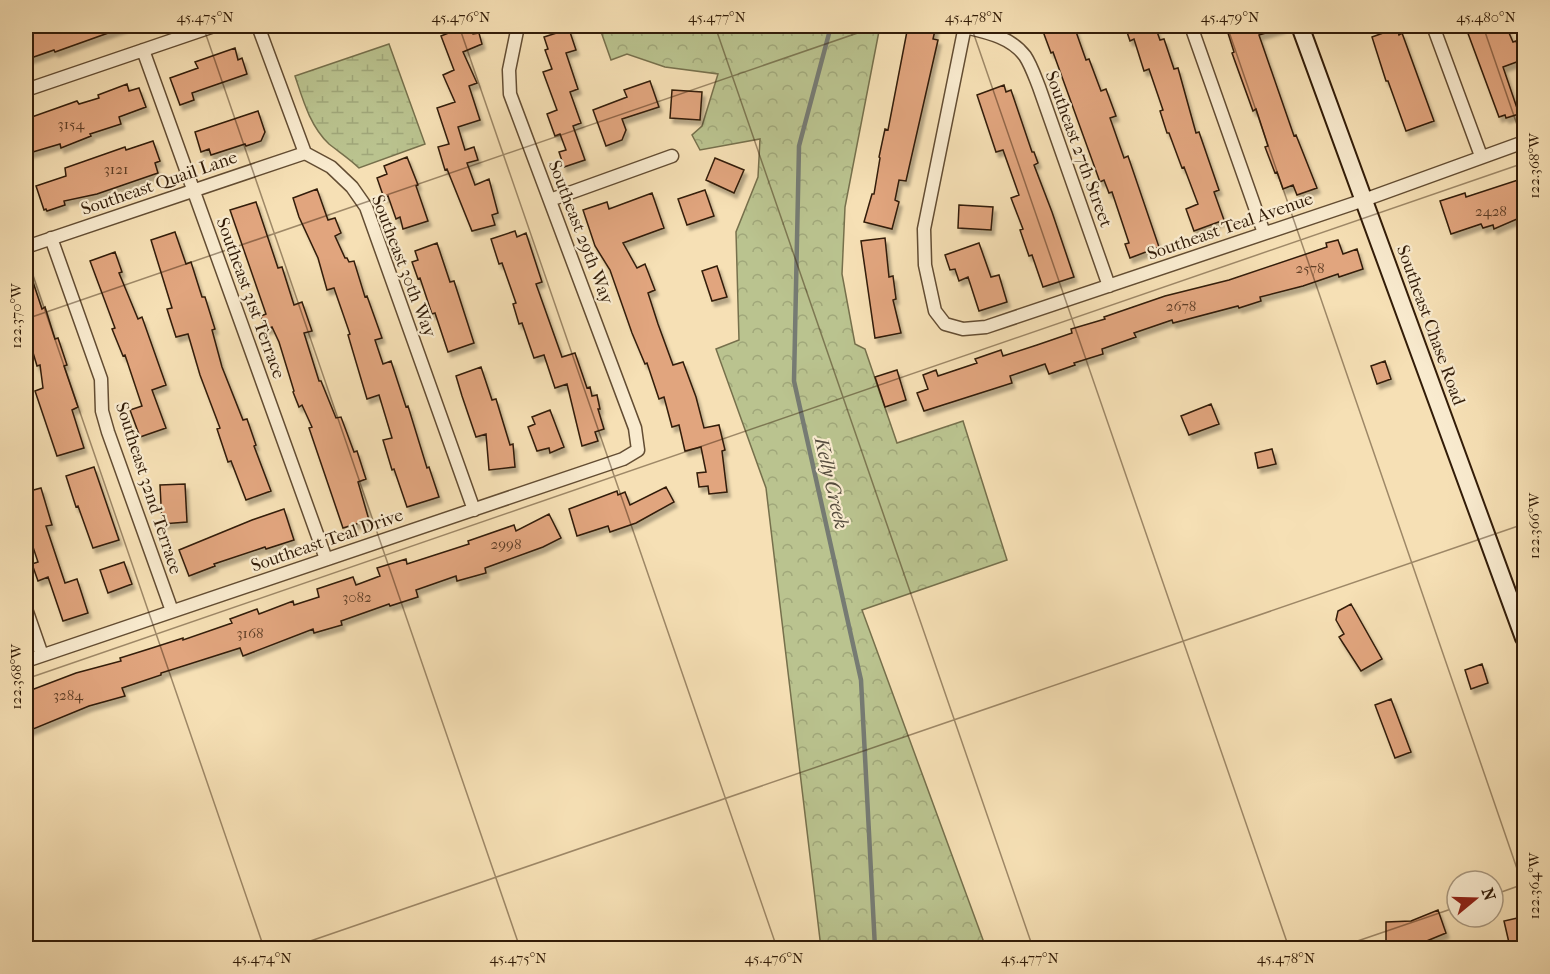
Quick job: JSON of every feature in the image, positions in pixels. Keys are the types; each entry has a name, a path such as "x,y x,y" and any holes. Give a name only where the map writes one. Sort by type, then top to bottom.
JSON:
{"street":[{"path":"26,90 214,26"},
{"path":"258,26 304,153"},
{"name":"Southeast 29th Way","path":"518,26 509,70 510,94 635,428 638,450"},
{"name":"Southeast Teal Avenue","path":"965,26 924,229 925,265 935,311 945,324 963,329 986,327 1109,286 1364,200 1524,141"},
{"name":"Southeast 27th Street","path":"965,26 995,34 1010,43 1024,56 1040,87 1109,286"},
{"path":"1191,26 1264,233"},
{"name":"Southeast Chase Road","path":"1300,26 1413,328 1524,638"},
{"path":"1433,26 1481,156"},
{"name":"Southeast 31st Terrace","path":"143,50 326,560"},
{"name":"Southeast Quail Lane","path":"26,247 304,153"},
{"name":"Southeast 30th Way","path":"304,153 331,167 352,187 366,207 474,510"},
{"path":"550,200 672,156"},
{"name":"Southeast 32nd Terrace","path":"51,238 100,379 102,411 108,432 172,611"},
{"name":"Southeast Teal Drive","path":"26,661 622,459 638,450"},
{"path":"26,609 42,655"}],"green space":[{"path":"599,26 880,26 845,207 842,274 855,344 865,349 897,443 963,421 1007,560 862,610 986,948 821,948 766,488 716,349 739,340 736,232 758,177 760,139 700,150 692,135 702,126 718,74 665,67 627,54 611,60"},
{"path":"389,44 425,144 359,168 322,137 308,112 295,76"}],"building":[{"path":"26,26 36,26 39,32 57,26 125,27 55,52 54,50 28,59"},
{"path":"469,26 473,34 479,33 482,44 463,52 477,83 469,86 480,120 458,127 465,150 474,147 478,160 467,163 475,185 489,179 498,213 492,215 495,225 472,231 447,169 445,170 438,147 449,144 437,108 455,102 443,75 454,70 441,36"},
{"path":"908,26 936,26 933,39 938,40 906,181 899,180 895,200 899,202 892,229 864,222 872,194 874,194 879,157 885,129 888,130"},
{"path":"1041,26 1074,26 1086,60 1089,59 1101,91 1106,89 1116,116 1110,118 1124,158 1128,156 1159,247 1130,258 1125,244 1129,243 1112,192 1109,193 1104,180 1100,182 1053,52 1051,53"},
{"path":"1125,26 1155,26 1160,40 1164,39 1174,69 1178,68 1196,133 1199,132 1219,190 1214,192 1224,220 1194,231 1186,209 1198,204 1184,167 1182,168 1169,133 1167,133 1160,111 1163,110 1149,69 1144,71 1134,39 1130,41"},
{"path":"1241,26 1281,26 1282,28 1259,35 1294,136 1296,135 1317,188 1297,195 1293,185 1283,189 1277,172 1275,173 1265,147 1268,146 1256,109 1253,111 1232,53 1234,52 1227,30"},
{"path":"1506,26 1513,42 1516,41 1522,60 1503,67 1519,114 1506,118 1505,115 1499,117 1466,28"},
{"path":"1397,28 1399,35 1402,33 1434,121 1406,131 1388,81 1386,81 1372,37"},
{"path":"569,29 576,50 566,53 578,89 570,92 581,123 573,126 585,160 564,167 559,152 566,150 560,134 555,136 547,114 557,110 543,72 552,69 545,50 548,49 544,37"},
{"path":"235,48 238,60 242,58 247,74 192,93 194,100 180,105 170,78 198,68 195,62"},
{"path":"650,81 659,107 622,119 626,130 622,140 606,146 593,110 627,97 624,90"},
{"path":"127,84 129,91 139,88 146,107 119,117 121,124 90,134 91,136 61,148 60,144 26,154 26,119 77,101 79,104 99,98 98,95"},
{"path":"1004,85 1006,92 1011,90 1032,152 1034,152 1038,163 1034,165 1074,277 1043,287 1032,255 1029,256 1020,230 1023,229 1011,198 1019,195 1003,150 996,152 977,95"},
{"path":"672,90 702,92 700,120 670,118"},
{"path":"258,111 265,132 261,141 211,155 209,149 201,152 195,132"},
{"path":"153,141 160,161 155,163 158,173 97,194 64,201 65,205 44,210 36,186 66,176 65,168 125,147 126,150"},
{"path":"407,157 428,221 403,229 400,217 396,219 388,196 384,198 377,178 387,174 384,166"},
{"path":"715,158 744,170 734,193 706,180"},
{"path":"1524,178 1524,216 1494,229 1493,225 1483,228 1481,224 1451,234 1440,201 1465,193 1466,197"},
{"path":"317,189 328,220 335,218 341,233 335,236 345,258 349,262 354,261 365,297 367,296 382,338 375,340 383,364 391,361 439,497 407,507 394,469 392,470 383,440 392,438 379,395 367,399 348,335 350,334 334,288 327,290 318,258 293,198"},
{"path":"705,190 714,216 687,225 678,199"},
{"path":"652,193 664,228 623,243 637,268 645,264 655,290 648,293 658,324 673,365 683,362 704,428 719,425 725,450 722,451 727,492 709,494 708,486 699,487 697,473 706,472 701,447 685,451 679,425 672,427 664,397 659,399 647,363 645,364 632,333 610,270 595,246 583,210 607,202 609,209"},
{"path":"256,202 278,268 282,267 294,305 302,302 312,331 304,333 319,381 321,381 336,418 341,417 354,452 357,451 366,479 358,482 369,520 343,528 309,428 312,427 302,405 299,407 293,392 279,342 272,327 265,330 261,316 266,314 230,210"},
{"path":"959,205 993,207 991,230 958,228"},
{"path":"515,231 517,237 526,233 542,282 536,284 562,357 575,353 587,388 590,387 592,396 597,395 600,409 598,409 604,429 595,432 598,441 582,446 567,384 555,388 544,355 534,358 522,323 519,324 513,304 516,303 491,239"},
{"path":"175,232 186,264 191,262 202,297 205,297 215,329 212,330 222,367 243,420 247,419 256,445 254,446 271,491 246,500 231,461 228,462 217,429 220,428 200,375 188,334 176,337 167,309 172,308 151,240"},
{"path":"885,238 889,277 893,276 896,299 893,300 901,333 875,338 861,241"},
{"path":"1338,240 1343,254 1357,249 1363,269 1260,297 1261,301 1239,308 1238,306 1173,323 1172,320 1134,333 1136,337 1102,349 1103,354 1074,363 1075,365 1049,374 1045,364 1010,376 1012,383 924,411 917,393 928,389 923,375 936,370 938,376 977,363 975,359 1001,350 1003,356 1072,333 1071,329 1105,319 1104,317 1165,296 1229,280 1327,247 1326,243"},
{"path":"437,243 450,282 454,281 474,343 448,352 435,313 432,314 412,262 418,260 415,251"},
{"path":"979,243 991,277 999,275 1007,302 979,311 968,277 959,281 955,269 950,270 945,255"},
{"path":"115,252 122,272 119,273 138,319 142,317 166,385 152,390 166,428 140,437 130,410 142,406 125,355 123,356 112,329 115,328 90,261"},
{"path":"717,266 727,297 712,301 702,271"},
{"path":"26,267 28,267 42,309 45,307 55,339 58,338 67,365 64,366 78,407 72,410 84,448 57,456 35,391 43,388 40,365 37,366 26,329"},
{"path":"1385,361 1391,379 1377,384 1371,366"},
{"path":"481,367 492,400 496,399 510,445 513,444 515,467 489,470 486,434 476,437 462,396 456,376"},
{"path":"897,370 906,400 885,407 875,377"},
{"path":"1211,404 1219,424 1189,435 1181,416"},
{"path":"550,410 564,447 550,453 549,448 537,451 528,427 535,424 532,417"},
{"path":"1272,449 1276,464 1258,468 1255,453"},
{"path":"94,467 119,540 93,548 66,476"},
{"path":"185,484 187,522 162,524 160,485"},
{"path":"666,487 674,502 636,523 610,532 608,526 577,536 569,509 617,491 618,495 625,492 630,505"},
{"path":"41,488 52,525 46,526 65,583 77,579 88,613 63,621 48,577 38,581 32,564 38,562 28,532 26,533 26,492"},
{"path":"284,509 294,540 214,564 215,566 189,576 179,550"},
{"path":"549,514 561,538 485,568 486,573 457,581 456,576 416,590 418,597 390,606 389,604 341,621 342,625 314,633 313,629 243,656 240,648 161,673 161,675 122,688 125,696 89,706 26,732 26,692 76,673 121,661 120,658 232,623 230,619 257,609 259,614 293,601 294,605 319,597 317,589 353,577 356,585 380,576 377,568 406,559 407,564 469,544 468,541 514,525 516,531"},
{"path":"124,562 132,584 108,593 100,570"},
{"path":"1351,604 1382,659 1361,671 1339,637 1344,634 1336,620 1338,611"},
{"path":"1482,664 1488,683 1471,689 1465,670"},
{"path":"1391,699 1411,752 1395,758 1375,705"},
{"path":"1438,910 1446,933 1417,945 1386,946 1386,922 1411,921"},
{"path":"1522,917 1524,944 1510,947 1505,921"}],"waterway":[{"name":"Kelly Creek","path":"831,26 799,146 794,381 861,680 875,948"}]}
